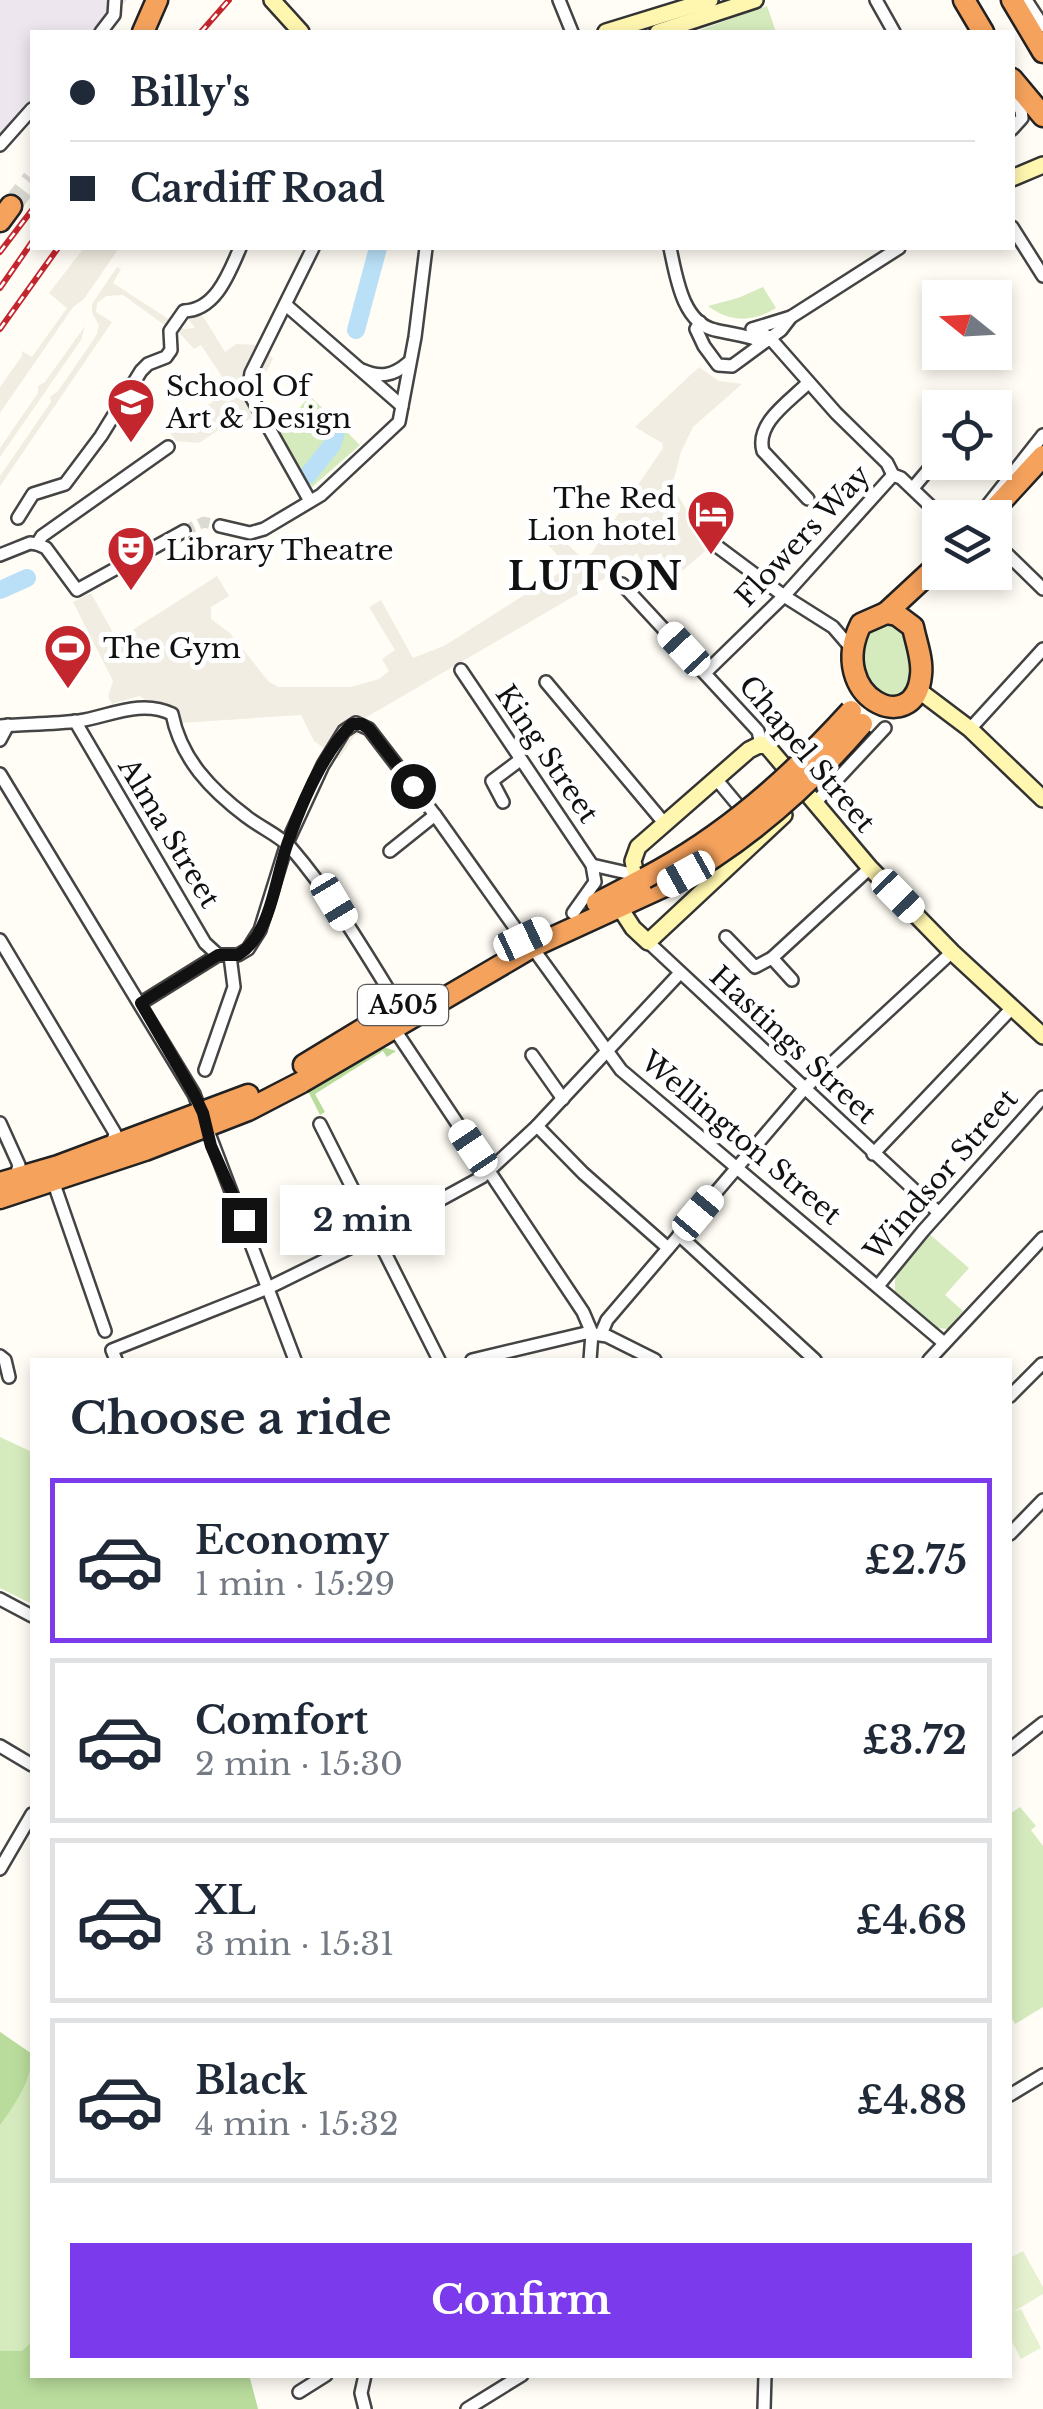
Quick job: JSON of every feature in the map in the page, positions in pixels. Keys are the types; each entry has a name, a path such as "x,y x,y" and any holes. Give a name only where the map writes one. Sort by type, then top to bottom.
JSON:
{"highway":[{"path":"964,0 983,30"},
{"path":"1012,0 1043,52"},
{"path":"1015,83 1043,116"},
{"path":"1000,500 1043,456"},
{"path":"1012,508 1043,474"},
{"path":"861,624 886,612 922,579"},
{"path":"917,689 922,670 914,628 918,604 932,590"},
{"path":"886,612 914,628"},
{"name":"A505","path":"528,943 620,908 706,864 802,788 857,718 859,689 852,649 861,624"},
{"path":"859,689 884,718"},
{"name":"A505","path":"0,1198 88,1170 302,1082 396,1017 573,914 686,856 732,824 857,718 884,718 917,689"},
{"name":"A505","path":"8,1181 204,1120"}],"main road":[{"path":"272,0 299,30"},
{"path":"612,30 710,0"},
{"path":"664,30 755,0"},
{"path":"1015,177 1043,165"},
{"path":"917,689 970,729 1043,798"},
{"path":"640,877 633,861 638,848 749,750 761,744"},
{"name":"Chapel Street","path":"761,744 771,750 870,868 952,952 1043,1036"},
{"path":"648,942 763,835 811,798"},
{"name":"Hastings Street","path":"620,908 648,942"}],"street":[{"path":"103,30 114,15 114,0"},
{"path":"559,0 571,30"},
{"path":"1026,0 1043,26"},
{"path":"879,6 893,30"},
{"path":"1015,103 1022,118 1015,126"},
{"path":"0,145 30,110"},
{"path":"1015,231 1043,276"},
{"path":"18,518 33,494 65,484 101,436 141,371 171,350 170,332 184,312 193,311 218,291 239,250"},
{"path":"310,500 248,391 252,373 311,250"},
{"path":"220,526 255,533 346,474 396,426 426,250"},
{"path":"671,250 687,304 700,322 714,330 769,340"},
{"path":"700,322 696,329 704,346 722,366 736,364 769,340 791,317 896,250"},
{"path":"286,305 362,370 390,375 409,362"},
{"path":"728,332 791,317"},
{"path":"753,329 768,336 893,475 925,500"},
{"path":"362,370 366,378 402,406"},
{"path":"808,382 767,424 760,443 808,499"},
{"path":"992,500 1000,485 1043,435"},
{"path":"38,544 42,536 168,446"},
{"name":"Flowers Way","path":"706,672 784,596 893,475"},
{"path":"913,488 922,477"},
{"path":"0,554 30,542 38,544 46,548 77,590 184,531"},
{"path":"714,544 833,627 852,649"},
{"path":"1012,559 1043,590"},
{"name":"Chapel Street","path":"622,584 706,672 758,732 761,744"},
{"path":"833,627 861,624"},
{"path":"970,729 1043,649"},
{"name":"King Street","path":"461,670 592,866"},
{"path":"546,682 665,824"},
{"path":"0,740 4,725 75,721 129,708 172,714 177,738 199,773 248,818 287,843 334,902 396,1017 596,1334"},
{"path":"811,798 884,718"},
{"name":"Alma Street","path":"75,721 204,943 224,956"},
{"name":"Wellington Street","path":"287,843 344,731 352,724 365,725 436,815 621,1070 944,1343"},
{"path":"503,802 492,780 520,760"},
{"path":"0,774 141,1003 204,1120 293,1358"},
{"path":"717,780 763,835"},
{"path":"390,851 436,815"},
{"path":"141,1003 224,956 248,948 260,930 287,843"},
{"path":"573,914 595,882 592,866 640,877"},
{"path":"726,937 756,967 772,958 870,868"},
{"path":"0,940 114,1134 112,1146"},
{"name":"Hastings Street","path":"648,942 939,1213"},
{"path":"590,1358 596,1334 607,1320 804,1089 952,952"},
{"path":"205,1070 234,988 224,956"},
{"path":"772,958 792,980"},
{"path":"114,1355 268,1288 376,1235 489,1170 538,1126 680,974"},
{"path":"873,1154 1012,1008"},
{"path":"532,1055 563,1099"},
{"name":"Windsor Street","path":"878,1286 1043,1097"},
{"path":"0,1123 19,1165 8,1181"},
{"path":"320,1124 438,1358"},
{"path":"538,1126 583,1173 668,1248"},
{"path":"54,1182 106,1331"},
{"path":"679,1236 813,1358"},
{"path":"930,1358 1043,1238"},
{"path":"482,1358 596,1334 650,1358"},
{"path":"0,1356 5,1360 9,1378"},
{"path":"1012,1394 1042,1364"},
{"path":"1012,1532 1043,1500"},
{"path":"0,1598 30,1615"},
{"path":"1012,1747 1043,1724"},
{"path":"0,1746 30,1764"},
{"path":"0,1869 30,1817"},
{"path":"1012,2093 1043,2075"},
{"path":"298,2392 321,2378"},
{"path":"361,2378 365,2409"},
{"path":"467,2409 517,2378"},
{"path":"764,2409 765,2378"}],"shaded area":[{"path":"0,0 127,0 99,30 30,30 30,105 0,138"},
{"path":"82,250 118,250 0,413 0,387 22,351 32,357 67,308 49,293"},
{"path":"117,267 121,269 113,283 184,329 195,328 188,319 203,316 225,352 236,344 260,345 273,359 257,390 266,411 246,421 241,415 199,443 176,441 169,431 224,394 227,384 201,345 194,349 175,328 174,332 123,295 106,296 97,303 96,312 112,322 0,486 0,476 51,402 50,397 96,336 99,325 92,304"},
{"path":"85,326 81,340 0,457 0,448 38,393 38,386 45,382"},
{"path":"699,367 719,381 742,384 693,427 681,452 674,479 677,494 703,536 712,533 719,539 673,579 661,553 642,562 637,553 617,567 626,581 617,588 607,577 365,718 364,735 355,735 339,759 314,741 301,715 180,723 169,707 154,705 139,696 112,704 108,697 113,681 73,602 91,593 117,640 217,576 229,596 211,607 211,619 230,633 269,682 279,687 351,687 379,679 389,671 382,659 395,650 369,607 381,600 413,658 444,646 568,567 540,536 550,528 581,557 591,554 663,448 662,443 635,427"}],"green space":[{"path":"767,6 775,30 700,30"},
{"path":"763,287 776,308 759,316 733,318 708,306 738,298"},
{"path":"310,396 360,445 312,487 276,428 302,411 300,407"},
{"path":"876,623 897,623 912,652 912,673 894,698 883,697 866,684 864,644"},
{"path":"380,1046 396,1051 387,1057 383,1051 315,1094 325,1112 320,1115 308,1091 312,1086"},
{"path":"928,1233 969,1268 945,1295 963,1311 948,1329 937,1328 895,1294 895,1272"},
{"path":"0,1437 30,1451 30,1603 0,1588"},
{"path":"1020,1807 1036,1826 1031,1830 1043,1846 1043,2007 1015,2024 1012,2019 1012,1813"},
{"path":"0,2032 30,2053 30,2378 250,2378 258,2409 0,2409"},
{"path":"0,2032 30,2053 30,2068 17,2100 0,2125"},
{"path":"1023,2251 1043,2287 1043,2294 1013,2312 1021,2309 1041,2348 1021,2359 1012,2342 1012,2257"},
{"path":"30,2344 30,2378 250,2378 258,2409 0,2409 0,2351 22,2351"}],"waterway":[{"path":"356,330 377,250"},
{"path":"308,475 332,445 337,429"},
{"path":"0,590 27,578"}],"tunnel":[{"path":"11,206 30,182"},
{"path":"184,531 204,522 220,526"}],"railway":[{"path":"203,30 229,0"},
{"path":"0,252 30,213"},
{"path":"0,288 30,245"},
{"path":"0,329 57,250"}],"place":[{"name":"School Of Art & Design","path":"131,444"},
{"name":"The Red Lion hotel","path":"711,556"},
{"name":"Library Theatre","path":"131,592"},
{"name":"The Gym","path":"68,690"}],"district":[{"name":"LUTON","path":"596,576"}],"route":[{"path":"244,1220 211,1146 194,1094 141,1003 218,955 238,955 255,940 292,831 329,754 352,724 369,729 413,786"}]}
